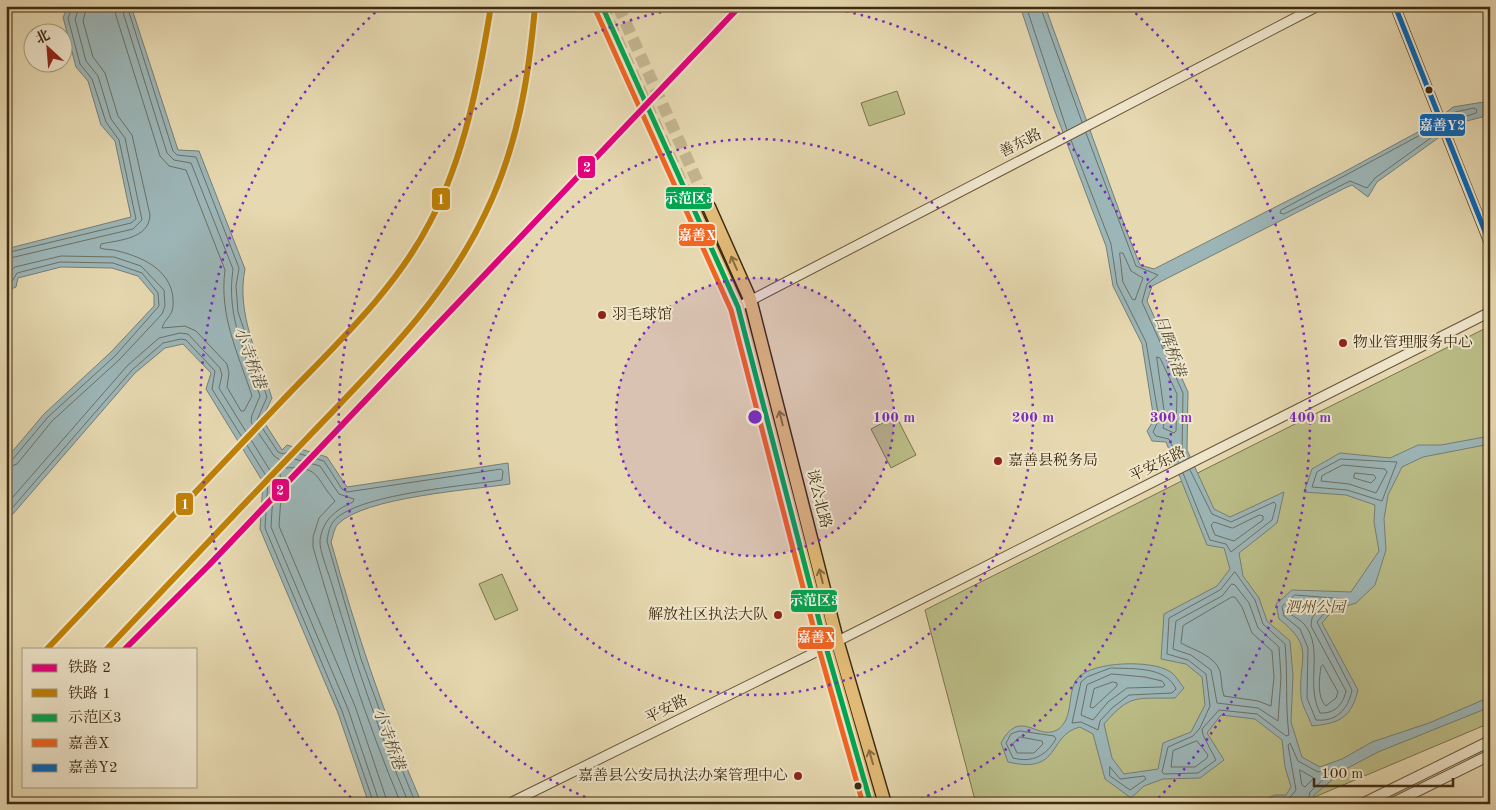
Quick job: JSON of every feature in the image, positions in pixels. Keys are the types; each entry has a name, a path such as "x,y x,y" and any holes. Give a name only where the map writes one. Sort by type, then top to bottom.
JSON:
{"main road":[{"name":"谈公北路","path":"709,207 750,299 871,804"},
{"name":"谈公北路","path":"695,212 738,307 832,643 885,804"}],"street":[{"name":"善东路","path":"738,307 750,299 1318,6"},
{"path":"1395,6 1490,245"},
{"name":"平安东路","path":"832,643 1490,312"},
{"name":"平安路","path":"508,804 832,643"},
{"path":"1362,804 1490,741"},
{"path":"1391,804 1490,755"}],"green space":[{"path":"897,91 905,114 869,126 861,103"},
{"name":"泗州公园","path":"1490,326 1490,723 1298,804 976,804 925,610"},
{"path":"896,416 916,455 891,468 871,429"},
{"path":"502,574 518,610 495,620 479,584"}],"water":[{"name":"小寺桥港","path":"69,6 131,6 178,150 199,151 245,269 243,302 246,318 272,398 262,419 282,450 287,445 327,457 347,487 508,463 510,484 419,496 371,507 352,515 338,524 331,542 372,674 422,804 369,804 338,713 260,529 263,482 206,389 211,373 183,344 165,348 135,373 6,522 6,459 44,414 111,352 154,306 154,295 138,276 112,268 61,267 18,278 16,287 6,291 6,249 131,217 115,141 101,125 88,81 76,67 72,52 72,22 64,22 63,17"},
{"path":"1020,6 1045,6 1140,265 1154,269 1342,173 1429,126 1453,107 1490,101 1490,115 1459,123 1377,182 1368,197 1352,185 1345,188 1152,286 1147,301 1188,392 1187,450 1214,509 1230,517 1284,492 1277,523 1239,553 1243,576 1259,598 1267,621 1290,641 1293,676 1291,722 1302,757 1320,767 1342,759 1372,742 1429,723 1490,697 1490,707 1378,752 1344,770 1314,795 1312,804 1254,804 1275,795 1286,795 1291,787 1285,767 1282,740 1255,719 1221,715 1207,733 1224,760 1200,778 1163,779 1144,786 1131,798 1105,779 1093,734 1080,727 1070,731 1062,738 1046,759 1037,763 1025,765 1008,762 1001,743 1015,727 1029,727 1042,732 1050,732 1057,730 1063,725 1074,684 1085,672 1109,665 1149,665 1161,667 1171,672 1184,688 1175,698 1143,698 1128,702 1104,724 1112,758 1124,774 1158,769 1163,743 1191,732 1205,705 1202,677 1186,664 1161,659 1164,614 1217,586 1230,569 1224,548 1207,545 1166,442 1152,441 1147,431 1154,420 1142,344 1113,286 1106,246 1054,109"},
{"path":"1490,436 1490,444 1423,457 1402,467 1388,495 1384,519 1386,550 1375,585 1356,603 1333,610 1322,623 1358,690 1355,699 1348,713 1337,721 1312,726 1301,697 1303,654 1301,646 1298,638 1279,619 1276,604 1292,590 1351,592 1379,551 1374,522 1375,505 1346,495 1304,492 1312,469 1340,453 1390,458 1418,445 1441,445"}],"tunnel":[{"path":"602,6 695,212"},
{"path":"618,6 709,207"}],"rail line":[{"name":"1","path":"48,648 341,340 399,272 430,222 453,171 476,89 491,6"},
{"name":"1","path":"108,648 385,356 430,303 450,274 469,245 485,214 505,164 520,112 525,86 535,6"},
{"name":"2","path":"126,648 209,565 740,6"}],"transit line":[{"name":"示范区3","path":"602,6 738,307 826,647 871,804"},
{"name":"嘉善Y2","path":"1395,6 1490,244"},
{"name":"嘉善X","path":"595,9 731,310 819,649 863,804"}],"place":[{"name":"羽毛球馆","path":"602,315"},
{"name":"物业管理服务中心","path":"1343,343"},
{"name":"嘉善县税务局","path":"998,461"},
{"name":"解放社区执法大队","path":"778,615"},
{"name":"嘉善县公安局执法办案管理中心","path":"798,776"}],"water label":[{"name":"日晖桥港","path":"1169,346"}]}
